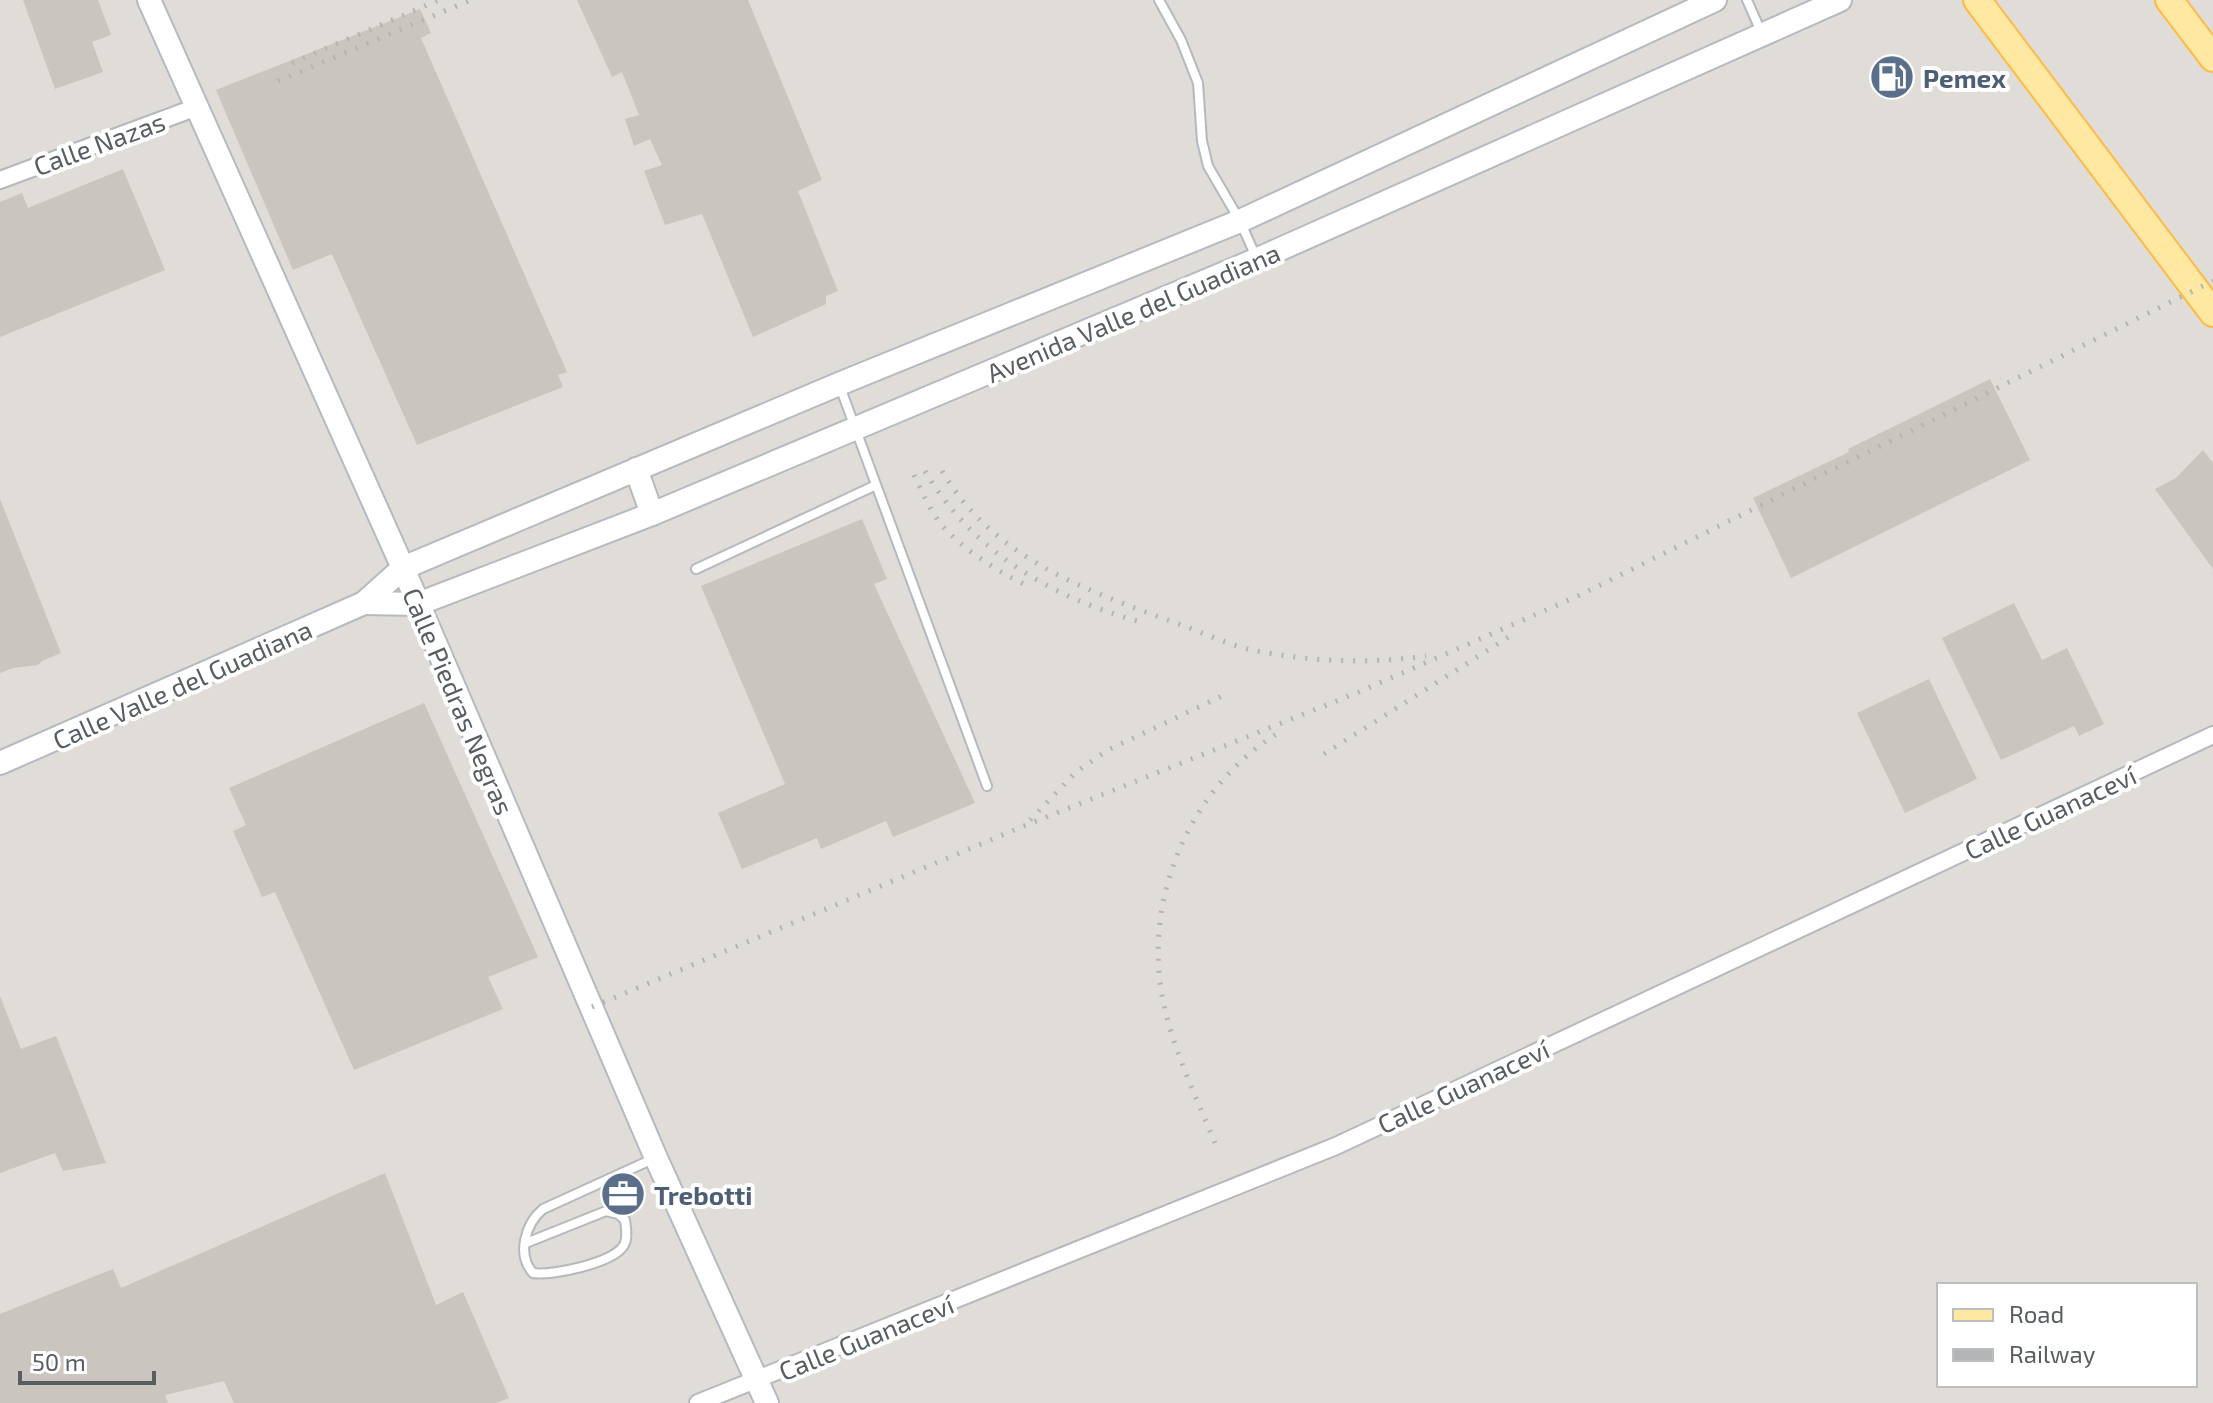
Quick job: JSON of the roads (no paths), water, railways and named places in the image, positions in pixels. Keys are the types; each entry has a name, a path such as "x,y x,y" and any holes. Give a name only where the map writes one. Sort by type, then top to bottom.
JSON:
{"main road":[{"name":"Calle Piedras Negras","path":"149,0 403,568 656,1158 767,1403"},
{"name":"Avenida Valle del Guadiana","path":"364,603 403,568 839,384 1240,221 1715,0"},
{"name":"Avenida Valle del Guadiana","path":"418,604 652,514 854,431 1258,259 1840,0"},
{"path":"1977,0 2213,313"},
{"path":"2169,0 2213,58"},
{"path":"636,469 652,514"},
{"path":"364,603 418,604"},
{"name":"Calle Valle del Guadiana","path":"0,763 364,603"}],"street":[{"name":"Calle Nazas","path":"0,180 197,107"},
{"name":"Calle Guanaceví","path":"698,1403 1336,1146 2213,735"}],"lane":[{"path":"1159,0 1181,40 1198,83 1202,141 1208,166 1258,259"},
{"path":"1747,0 1762,35"},
{"path":"839,384 987,786"},
{"path":"696,569 874,486"},
{"path":"526,1243 606,1211 618,1214 625,1220 625,1244 619,1251 604,1260 555,1272 533,1273 528,1267 526,1243 531,1219 543,1209 656,1158"}],"railway":[{"path":"292,63 439,0"},
{"path":"278,81 471,0"},
{"path":"592,1007 1024,826 1359,692 1580,595 2213,281"},
{"path":"925,471 967,526 1019,569 1079,601 1145,623"},
{"path":"942,471 963,501 1015,549 1076,584 1142,611 1237,646 1278,655 1363,661 1426,656"},
{"path":"914,475 936,516 954,538 1009,577 1032,588"},
{"path":"1324,754 1515,633"},
{"path":"1030,820 1076,772 1108,750 1222,696"},
{"path":"1215,1143 1167,1019 1158,961 1160,923 1167,884 1180,848 1198,813 1221,782 1249,755 1280,732"}],"place":[{"name":"Pemex","path":"1892,77"},
{"name":"Trebotti","path":"623,1194"}]}
